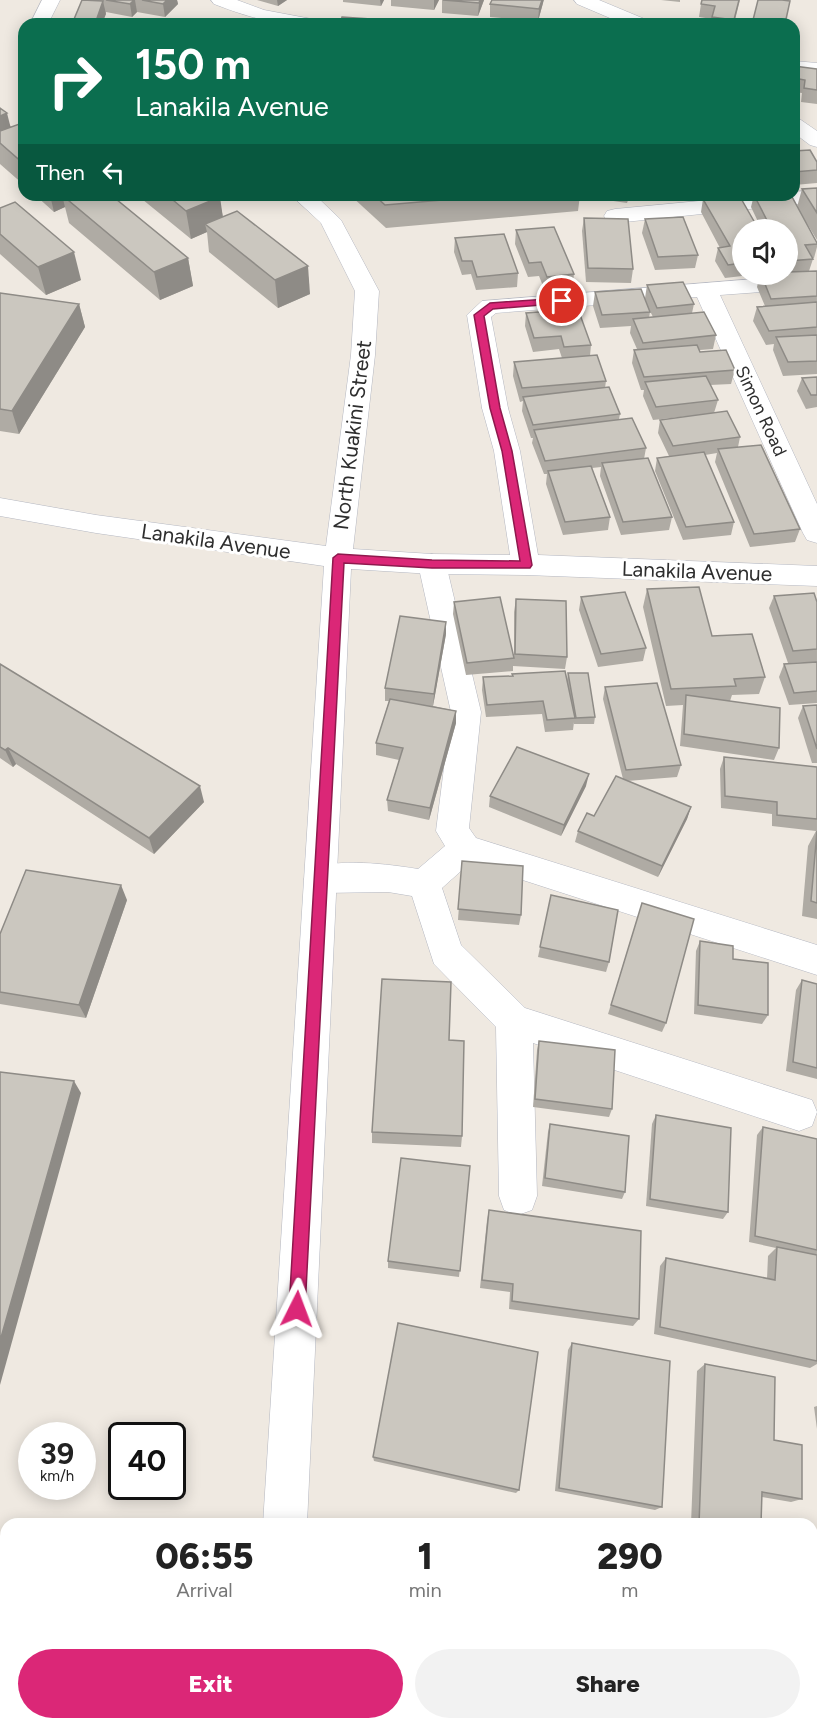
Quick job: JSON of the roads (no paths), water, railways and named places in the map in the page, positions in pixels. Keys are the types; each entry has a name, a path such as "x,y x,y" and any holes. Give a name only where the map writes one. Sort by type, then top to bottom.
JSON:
{"street":[{"path":"42,18 51,0"},
{"path":"220,0 260,15 277,18"},
{"path":"583,0 625,18"},
{"path":"800,68 817,69"},
{"path":"800,128 817,141"},
{"path":"800,197 817,195"},
{"name":"North Kuakini Street","path":"285,1518 338,558 363,355 367,291 330,220 309,201"},
{"path":"615,216 759,201"},
{"path":"526,565 507,451 495,408 479,315 490,306 817,281"},
{"name":"Simon Road","path":"705,290 817,533"},
{"name":"Lanakila Avenue","path":"0,507 96,524 338,558 432,564 526,565 817,576"},
{"path":"432,564 465,712 452,831 465,848 817,960"},
{"path":"424,884 465,848"},
{"path":"321,879 388,878 424,884"},
{"path":"424,884 435,912 446,953 514,1022 800,1113"},
{"path":"514,1022 518,1196"}]}
